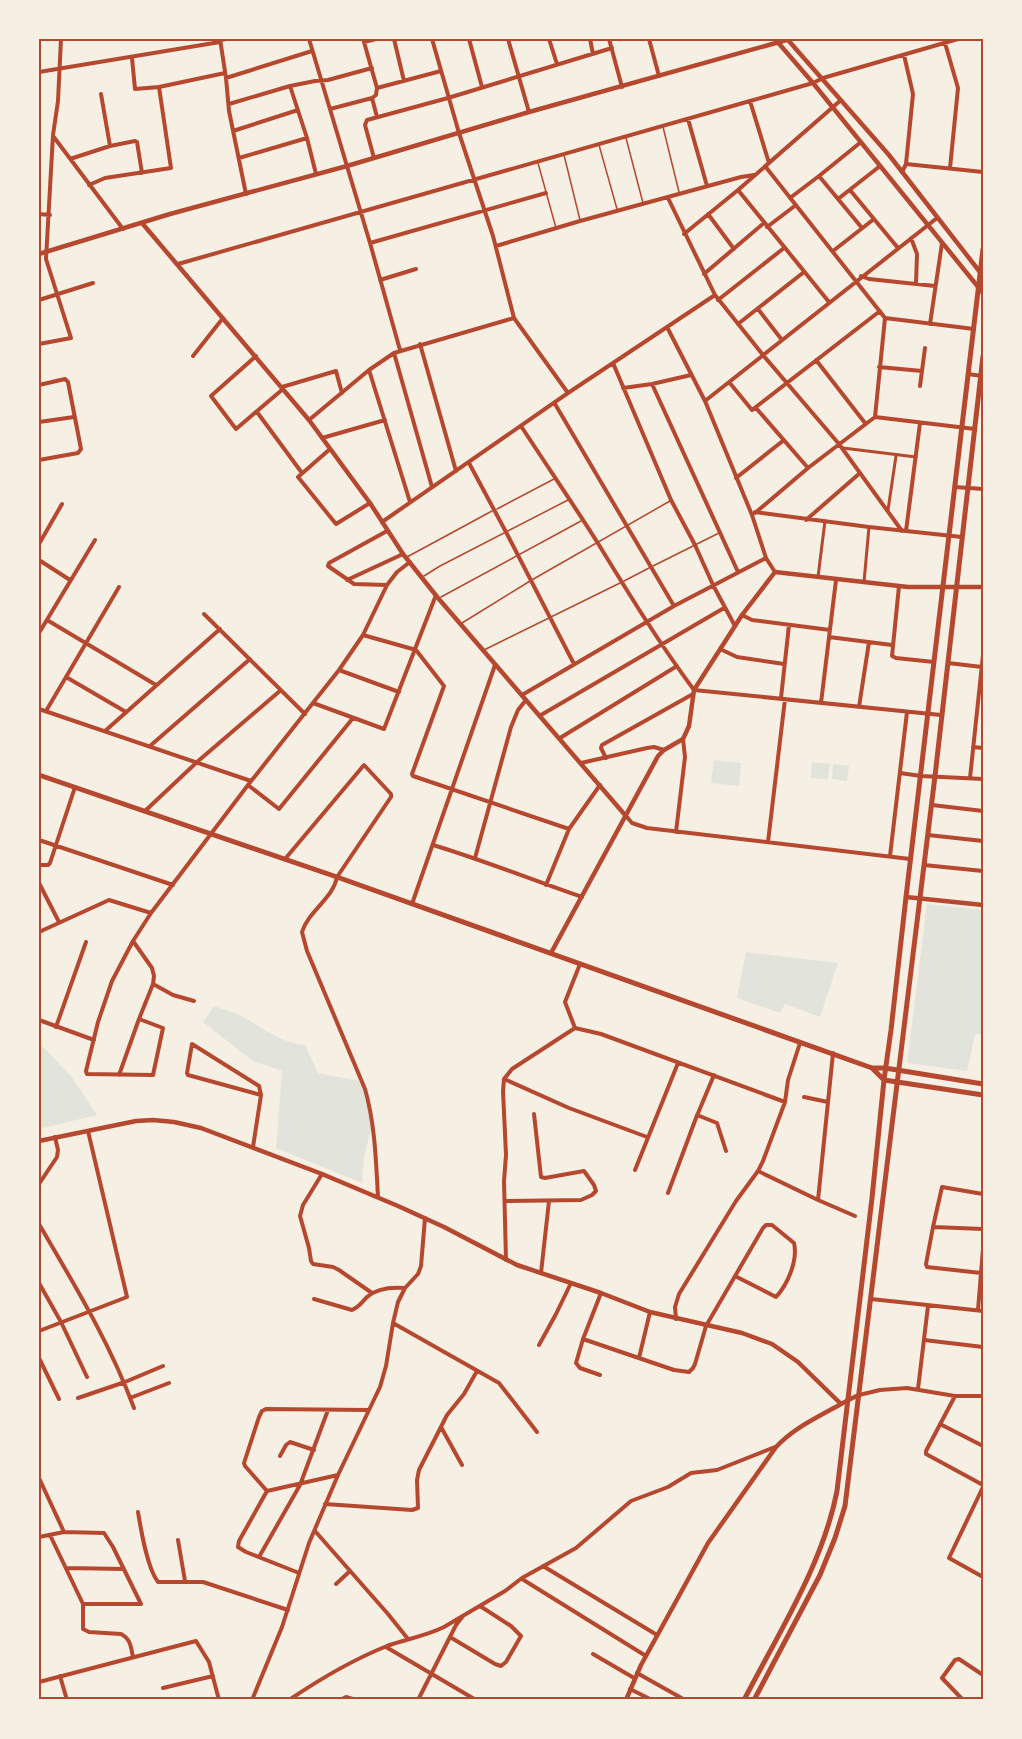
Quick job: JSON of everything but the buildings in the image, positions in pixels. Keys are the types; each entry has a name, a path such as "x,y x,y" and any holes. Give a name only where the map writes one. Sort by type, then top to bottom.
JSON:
{"main road":[{"path":"744,1700 814,1567 829,1525 837,1491 927,714 978,287 982,274 983,249"},
{"path":"754,1700 820,1575 845,1506 932,805 983,356"},
{"path":"39,775 337,877 872,1068 885,1068 983,1084"},
{"path":"872,1068 884,1080 983,1095"},
{"path":"966,1093 970,1082"}],"street":[{"path":"39,344 71,338 47,263 53,135 62,39"},
{"path":"309,39 400,350"},
{"path":"330,109 376,95 377,88 364,42 375,39"},
{"path":"394,39 404,81"},
{"path":"432,39 448,98 496,246 514,318 568,393"},
{"path":"469,39 482,87"},
{"path":"508,39 530,112"},
{"path":"549,39 557,64"},
{"path":"590,39 593,54"},
{"path":"609,39 622,87"},
{"path":"649,39 659,76"},
{"path":"39,254 788,39 889,155 982,274"},
{"path":"178,264 813,83 823,78 958,39"},
{"path":"39,72 132,58 220,41 246,194"},
{"path":"776,41 813,83 983,293"},
{"path":"945,43 958,88 950,168"},
{"path":"374,158 365,125 367,120 612,48"},
{"path":"132,58 135,89 225,76 312,51"},
{"path":"901,173 906,164 913,94 904,55"},
{"path":"229,104 291,86 328,80 372,68"},
{"path":"377,88 441,71"},
{"path":"291,86 316,174"},
{"path":"88,185 105,178 171,168 159,87"},
{"path":"101,94 110,146"},
{"path":"372,98 377,117"},
{"path":"684,234 841,100"},
{"path":"750,101 767,165 790,198 885,318 875,417"},
{"path":"234,131 298,110"},
{"path":"688,119 707,186"},
{"path":"53,135 123,229"},
{"path":"239,158 307,138"},
{"path":"70,159 110,146 135,141 142,173"},
{"path":"790,198 861,142"},
{"path":"906,164 983,172"},
{"path":"838,199 880,165"},
{"path":"496,246 707,186 754,175"},
{"path":"819,176 862,228"},
{"path":"738,190 829,302"},
{"path":"850,190 898,248"},
{"path":"370,243 546,192"},
{"path":"668,198 716,298 840,446 904,531"},
{"path":"704,274 765,225 796,205"},
{"path":"39,214 50,215"},
{"path":"708,214 734,249"},
{"path":"705,401 937,218"},
{"path":"833,251 874,219"},
{"path":"142,223 309,420 370,503 406,558 437,596 632,823 676,832 910,859"},
{"path":"911,238 917,254 916,284"},
{"path":"930,324 942,243"},
{"path":"382,522 568,393 667,327 716,298 784,248"},
{"path":"380,280 416,269"},
{"path":"738,324 804,272"},
{"path":"861,276 869,279 935,286"},
{"path":"39,300 93,283"},
{"path":"758,309 782,340"},
{"path":"729,381 751,410 756,408 880,311"},
{"path":"193,356 223,318"},
{"path":"309,420 394,352 514,318"},
{"path":"885,318 974,329"},
{"path":"667,327 705,401 754,514 766,558 775,572"},
{"path":"420,344 456,471"},
{"path":"920,386 925,348"},
{"path":"394,352 432,488"},
{"path":"256,356 211,396 236,429 282,388 336,371 342,393"},
{"path":"816,360 866,423"},
{"path":"613,363 671,500 735,626"},
{"path":"879,367 922,371"},
{"path":"369,370 410,502"},
{"path":"968,374 982,376"},
{"path":"623,388 691,375"},
{"path":"39,385 67,381 81,450 39,460"},
{"path":"652,384 738,572"},
{"path":"555,404 674,606"},
{"path":"756,408 808,468"},
{"path":"257,412 302,473"},
{"path":"39,422 74,417"},
{"path":"754,514 808,468 840,446 875,417 975,429"},
{"path":"322,438 385,420"},
{"path":"904,531 920,423"},
{"path":"521,426 694,692"},
{"path":"736,477 784,441"},
{"path":"840,446 916,458"},
{"path":"330,449 298,477 336,524 370,503"},
{"path":"888,510 896,456"},
{"path":"469,463 574,664"},
{"path":"806,520 860,473"},
{"path":"955,487 983,489"},
{"path":"39,544 62,504"},
{"path":"754,514 962,537"},
{"path":"818,577 825,521"},
{"path":"864,583 869,527"},
{"path":"387,531 328,563 328,566 346,580 356,584 387,585"},
{"path":"39,633 95,540"},
{"path":"346,580 406,558"},
{"path":"139,1019 163,1029 154,1074 152,1076 119,1076 87,1073 94,1040 112,981 133,940 249,783 339,670 363,635 387,585 406,558"},
{"path":"475,858 515,718 524,697 647,621 766,558"},
{"path":"39,560 70,580"},
{"path":"775,572 899,586 983,587"},
{"path":"676,832 685,757 683,739 689,726 694,692 742,615 775,572"},
{"path":"821,703 837,580"},
{"path":"899,586 891,653 894,658 934,662"},
{"path":"46,711 119,587"},
{"path":"313,703 384,729 437,596"},
{"path":"541,715 724,608"},
{"path":"204,614 305,714"},
{"path":"742,615 752,620 830,630"},
{"path":"47,620 156,685"},
{"path":"768,842 789,626"},
{"path":"104,732 219,629"},
{"path":"363,635 416,650 444,686 412,776 569,829"},
{"path":"829,637 892,645"},
{"path":"859,707 869,642"},
{"path":"720,649 737,657 784,664"},
{"path":"970,778 983,655"},
{"path":"150,746 250,659"},
{"path":"947,663 982,667"},
{"path":"412,904 495,665"},
{"path":"560,738 676,666"},
{"path":"339,670 399,692"},
{"path":"66,677 126,712"},
{"path":"144,811 196,762 281,690"},
{"path":"606,758 601,748 602,745 694,692 941,715"},
{"path":"39,709 196,762 249,783 279,809 353,718"},
{"path":"890,856 907,712"},
{"path":"551,953 658,756 683,739"},
{"path":"581,763 646,748 654,747 664,750"},
{"path":"973,747 983,748"},
{"path":"285,859 364,764 391,795 337,877 333,890 311,914 302,932 365,1089 373,1120 378,1197"},
{"path":"900,773 983,779"},
{"path":"546,885 569,829 600,785"},
{"path":"39,865 49,864 75,787"},
{"path":"932,805 983,811"},
{"path":"928,835 983,840"},
{"path":"39,840 173,885"},
{"path":"433,845 582,897"},
{"path":"924,865 983,871"},
{"path":"39,883 59,922"},
{"path":"906,897 983,905"},
{"path":"39,932 109,900 151,913"},
{"path":"119,1076 153,984 154,972 133,940"},
{"path":"56,1027 86,942"},
{"path":"575,1028 565,1002 580,964"},
{"path":"153,984 173,995 194,1001"},
{"path":"39,1020 94,1040"},
{"path":"506,1260 504,1079 512,1069 575,1028 600,1034 785,1102"},
{"path":"677,1319 675,1307 679,1294 741,1193 758,1171 767,1153 785,1102 788,1080 800,1042"},
{"path":"253,1147 261,1095 260,1088 192,1044 188,1075 261,1095"},
{"path":"818,1200 833,1053"},
{"path":"634,1170 678,1063"},
{"path":"668,1193 714,1076"},
{"path":"504,1079 569,1108 647,1137"},
{"path":"804,1097 828,1102"},
{"path":"505,1201 580,1200 595,1193 596,1188 584,1171 542,1177 534,1114"},
{"path":"697,1115 717,1123 726,1151"},
{"path":"39,1141 136,1121 174,1122 201,1128 378,1197 425,1218 506,1260 650,1312 742,1333 772,1344 798,1362 841,1404"},
{"path":"39,1331 127,1297 88,1131"},
{"path":"39,1184 57,1157 55,1137"},
{"path":"758,1171 855,1216"},
{"path":"322,1174 303,1205 300,1216 311,1262 339,1270 372,1293"},
{"path":"981,1272 926,1266 942,1187 983,1194"},
{"path":"541,1273 549,1201"},
{"path":"252,1700 288,1610 299,1573 325,1504 384,1376 398,1302 405,1288 420,1271 425,1218"},
{"path":"583,1339 688,1372 695,1364 706,1326 735,1275 766,1225 772,1225 794,1243 795,1255 791,1272 777,1297 735,1275"},
{"path":"40,1227 90,1312 125,1382 134,1408"},
{"path":"933,1227 983,1229"},
{"path":"871,1299 980,1310 983,1249"},
{"path":"539,1345 571,1282"},
{"path":"39,1283 61,1322 87,1377"},
{"path":"314,1299 352,1310 372,1293 393,1287 405,1288"},
{"path":"600,1375 577,1366 576,1358 602,1293"},
{"path":"918,1389 928,1306"},
{"path":"639,1358 650,1312"},
{"path":"393,1323 502,1385 537,1432"},
{"path":"924,1340 983,1347"},
{"path":"39,1358 59,1399"},
{"path":"78,1398 163,1366"},
{"path":"325,1504 416,1510 419,1506 418,1473 447,1415 464,1394 477,1371"},
{"path":"130,1398 169,1383"},
{"path":"626,1700 635,1676 715,1531 776,1447 793,1431 860,1395 893,1389 918,1389 955,1396 983,1396"},
{"path":"955,1396 926,1450 926,1455 983,1486 948,1558 983,1577"},
{"path":"267,1491 244,1463 261,1413 266,1409 369,1410"},
{"path":"259,1557 300,1485 328,1410"},
{"path":"940,1424 983,1446"},
{"path":"441,1427 462,1465"},
{"path":"280,1456 286,1445 290,1443 314,1450"},
{"path":"289,1700 338,1669 386,1647 436,1631 464,1615 522,1578 576,1548 627,1504 668,1487 691,1473 711,1472 776,1447"},
{"path":"267,1491 338,1475"},
{"path":"39,1479 64,1532"},
{"path":"267,1491 238,1547 299,1573"},
{"path":"138,1512 145,1546 156,1581 160,1583 185,1581 213,1585 288,1610"},
{"path":"315,1531 408,1639"},
{"path":"39,1537 64,1532 104,1533 141,1604 83,1604"},
{"path":"50,1535 83,1604 82,1626 85,1631 121,1634 129,1640 133,1657"},
{"path":"178,1540 185,1581"},
{"path":"543,1566 657,1635"},
{"path":"66,1568 124,1569"},
{"path":"336,1584 350,1571"},
{"path":"522,1578 646,1656"},
{"path":"450,1636 495,1664 501,1666 506,1662 521,1636 511,1626 480,1605"},
{"path":"418,1700 450,1636 464,1615"},
{"path":"39,1682 196,1641 209,1662 219,1700"},
{"path":"386,1647 476,1700"},
{"path":"593,1654 685,1700"},
{"path":"963,1700 942,1678 955,1660 959,1659 983,1676"},
{"path":"60,1676 67,1700"},
{"path":"163,1688 213,1676"},
{"path":"630,1689 652,1700"},
{"path":"340,1700 346,1697 356,1700"}],"lane":[{"path":"220,41 231,39"},
{"path":"663,126 680,194"},
{"path":"625,136 643,204"},
{"path":"599,144 618,211"},
{"path":"563,154 580,221"},
{"path":"537,162 556,229"},
{"path":"406,558 555,479"},
{"path":"422,577 569,500"},
{"path":"460,624 671,500"},
{"path":"437,596 582,520"},
{"path":"483,651 720,533"}],"shaded area":[{"path":"714,760 741,763 739,786 711,783"},
{"path":"812,762 830,764 828,779 811,778"},
{"path":"833,764 849,766 847,781 832,779"},
{"path":"927,904 983,910 983,1034 975,1034 967,1071 907,1063"},
{"path":"746,952 838,963 820,1017 785,1004 780,1013 737,998"},
{"path":"214,1006 238,1014 279,1038 305,1045 318,1073 359,1081 367,1096 372,1125 364,1157 362,1183 276,1148 282,1071 253,1061 203,1022"},
{"path":"39,1043 71,1076 97,1115 39,1129"}]}
